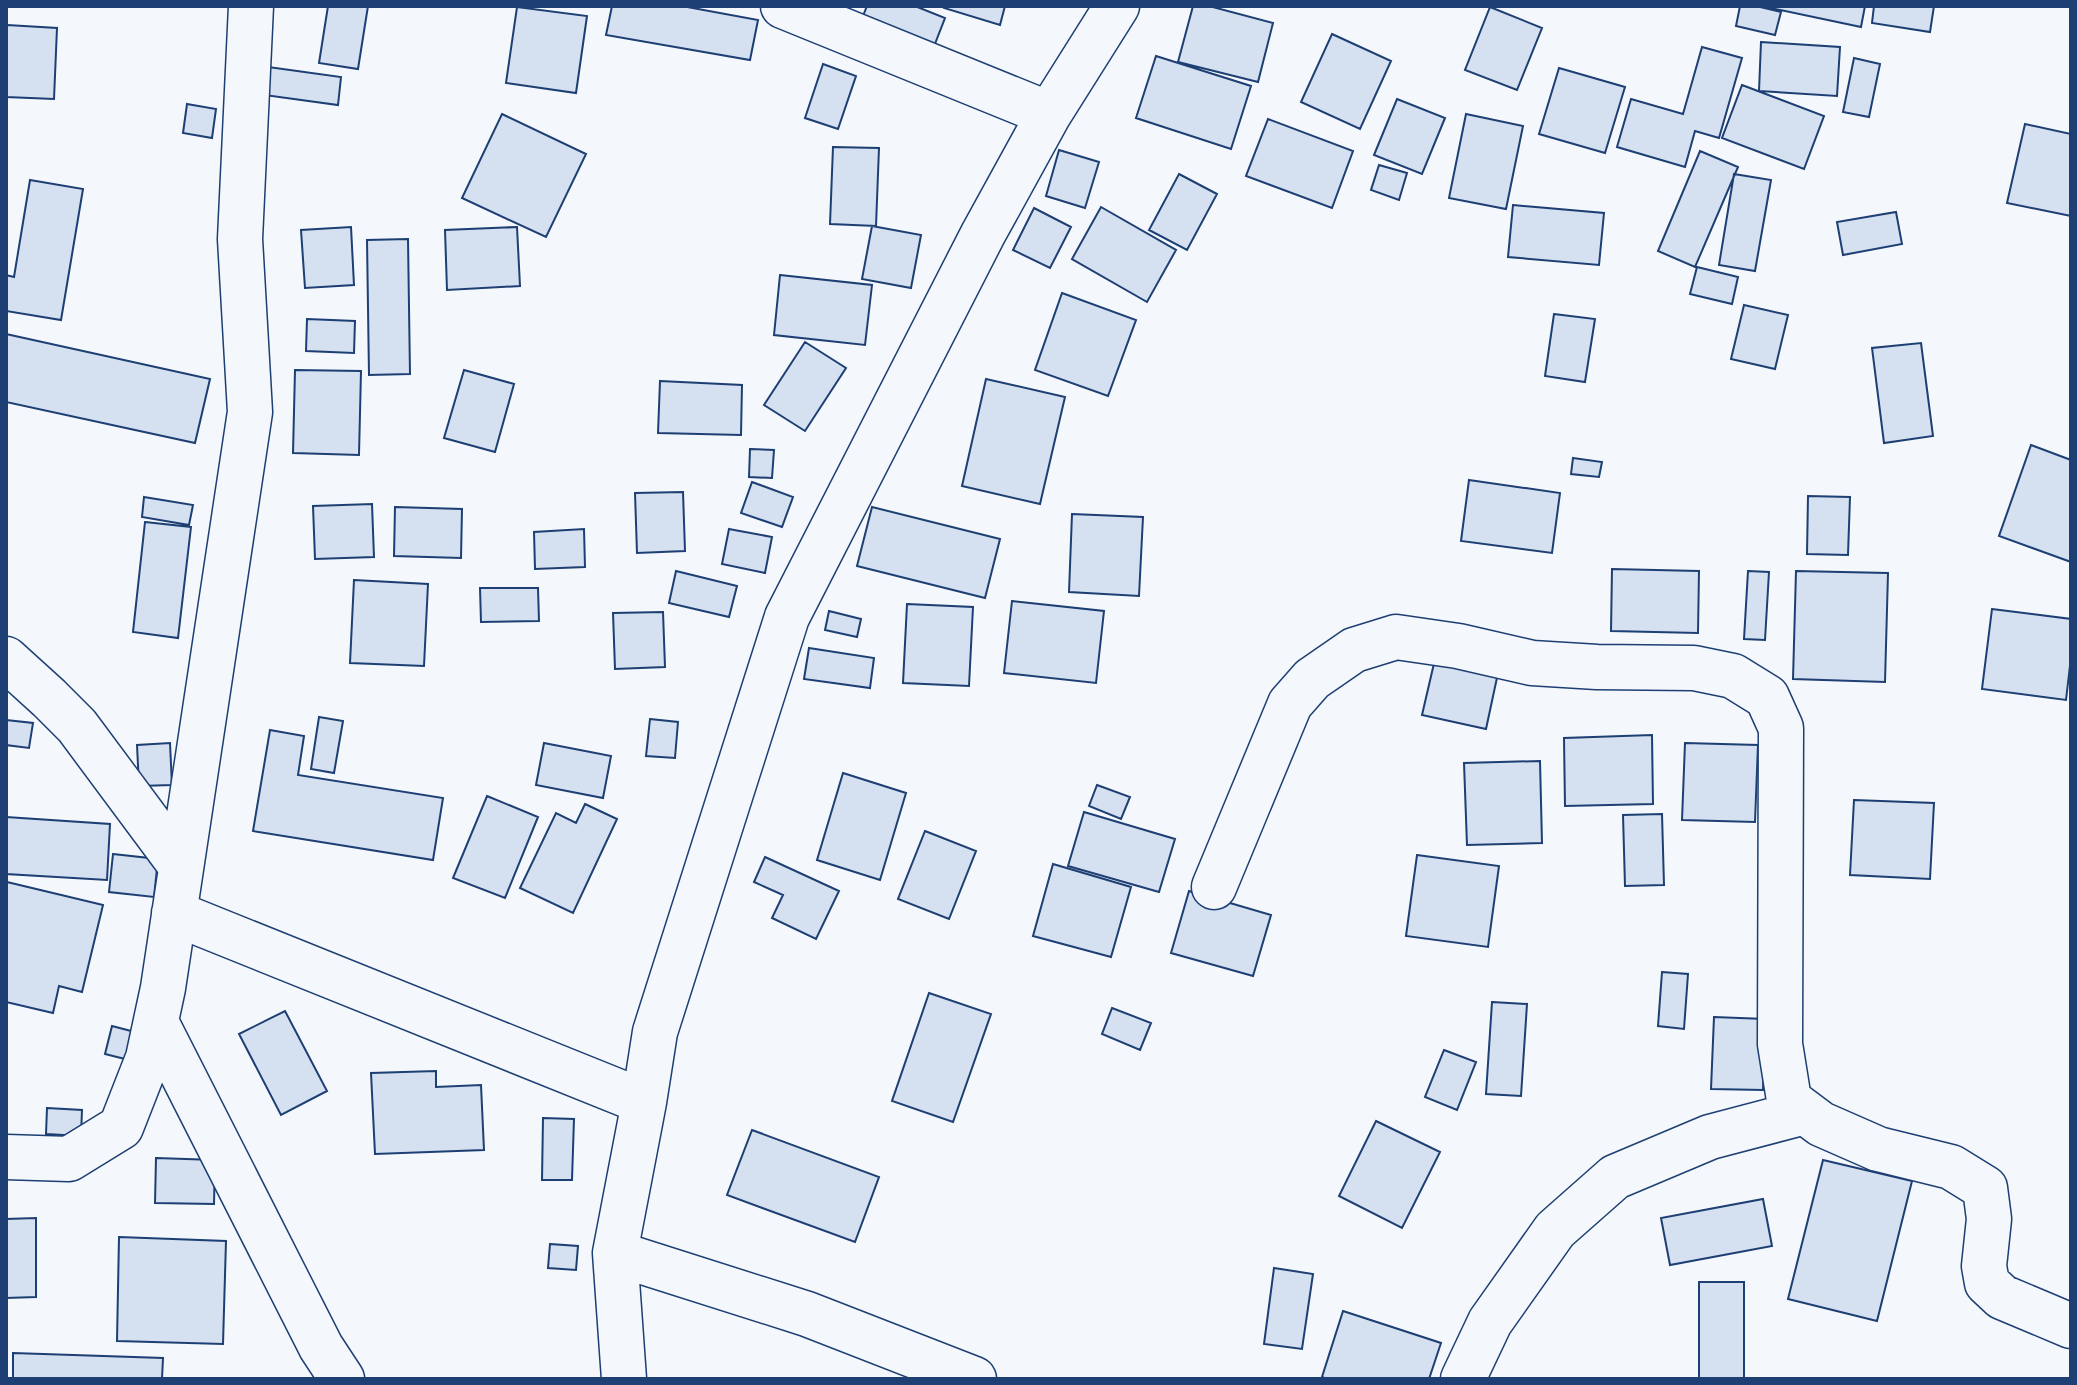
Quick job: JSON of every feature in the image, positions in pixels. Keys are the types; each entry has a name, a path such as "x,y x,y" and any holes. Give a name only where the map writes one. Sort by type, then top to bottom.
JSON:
{"street":[{"path":"6,1157 69,1159 121,1127 148,1058 156,1022 250,412 240,239 251,6"},
{"path":"783,6 1049,114"},
{"path":"624,1379 615,1253 655,1032 787,617 983,234 1049,114 1117,6"},
{"path":"1214,887 1290,704 1312,679 1354,650 1396,637 1458,646 1532,663 1694,668 1733,676 1767,697 1781,728 1780,1044 1789,1100 1821,1124 1878,1149 1951,1167 1985,1188 1989,1219 1984,1266 1987,1283 2002,1297 2071,1326"},
{"path":"6,659 77,726 181,866"},
{"path":"174,913 644,1102"},
{"path":"156,1022 321,1347 342,1379"},
{"path":"1463,1379 1490,1322 1555,1230 1615,1177 1710,1137 1805,1112"},
{"path":"615,1253 807,1314 974,1379"}],"building":[{"path":"328,6 368,6 358,69 319,63"},
{"path":"612,6 682,6 758,20 750,60 606,35"},
{"path":"867,6 915,6 945,18 931,54 859,26"},
{"path":"945,6 1005,6 1000,25"},
{"path":"1193,6 1209,6 1273,23 1258,82 1178,62"},
{"path":"1740,6 1781,12 1775,35 1736,26"},
{"path":"1761,6 1865,6 1861,27"},
{"path":"1874,6 1934,6 1930,32 1872,23"},
{"path":"517,7 587,16 576,93 506,83"},
{"path":"1490,7 1542,28 1517,90 1465,70"},
{"path":"7,25 57,28 54,99 6,97"},
{"path":"1332,34 1391,61 1360,129 1301,102"},
{"path":"1761,42 1840,47 1837,96 1759,91"},
{"path":"1702,47 1742,58 1719,138 1695,131 1685,167 1617,147 1631,99 1683,114"},
{"path":"1156,56 1251,86 1231,149 1136,118"},
{"path":"1854,58 1880,64 1869,117 1843,112"},
{"path":"823,64 856,76 838,129 805,118"},
{"path":"261,66 341,77 338,105 257,94"},
{"path":"1559,68 1625,87 1605,153 1539,134"},
{"path":"1742,85 1824,116 1804,169 1722,138"},
{"path":"1397,99 1445,118 1422,174 1374,155"},
{"path":"187,104 216,109 212,138 183,133"},
{"path":"502,114 586,154 546,237 462,198"},
{"path":"1466,114 1523,126 1506,209 1449,198"},
{"path":"1268,119 1353,151 1332,208 1246,176"},
{"path":"2025,124 2071,134 2071,216 2007,203"},
{"path":"833,147 879,148 876,226 830,224"},
{"path":"1059,150 1099,162 1085,208 1046,196"},
{"path":"1700,151 1738,167 1695,267 1658,251"},
{"path":"1379,165 1407,173 1399,200 1371,190"},
{"path":"1179,174 1217,194 1187,250 1149,230"},
{"path":"1734,174 1771,180 1755,271 1719,265"},
{"path":"30,180 83,189 61,320 6,311 6,275 14,277"},
{"path":"1513,205 1604,213 1599,265 1508,257"},
{"path":"1101,207 1176,250 1147,302 1072,259"},
{"path":"1034,208 1071,227 1050,268 1013,250"},
{"path":"1896,212 1902,244 1843,255 1837,222"},
{"path":"872,226 921,235 911,288 862,279"},
{"path":"351,227 354,285 305,288 301,230"},
{"path":"517,227 520,286 447,290 445,230"},
{"path":"408,239 410,374 369,375 367,240"},
{"path":"1697,267 1738,277 1732,304 1690,294"},
{"path":"780,275 872,285 865,345 774,335"},
{"path":"1062,293 1136,320 1108,396 1035,370"},
{"path":"1744,305 1788,315 1775,369 1731,359"},
{"path":"1554,314 1595,319 1585,382 1545,376"},
{"path":"307,319 355,321 354,353 306,351"},
{"path":"6,334 210,379 195,443 6,402"},
{"path":"805,342 846,368 805,431 764,405"},
{"path":"1921,343 1933,436 1884,443 1872,348"},
{"path":"295,370 361,371 359,455 293,453"},
{"path":"464,370 514,384 495,452 444,438"},
{"path":"986,379 1065,397 1040,504 962,486"},
{"path":"660,381 742,385 741,435 658,433"},
{"path":"2031,445 2071,460 2071,562 1999,536"},
{"path":"750,449 774,450 772,478 749,477"},
{"path":"1573,458 1602,462 1599,477 1571,474"},
{"path":"1469,480 1560,493 1552,553 1461,541"},
{"path":"752,482 793,497 782,527 741,513"},
{"path":"683,492 685,551 637,553 635,493"},
{"path":"1808,496 1850,497 1848,555 1807,554"},
{"path":"144,497 193,505 189,525 142,517"},
{"path":"372,504 374,557 315,559 313,506"},
{"path":"395,507 462,509 461,558 394,556"},
{"path":"872,507 1000,539 985,598 857,566"},
{"path":"1072,514 1143,517 1139,596 1069,592"},
{"path":"145,522 191,527 178,638 133,632"},
{"path":"584,529 585,567 535,569 534,532"},
{"path":"729,529 772,537 765,573 722,564"},
{"path":"1612,569 1699,571 1698,633 1611,631"},
{"path":"676,571 737,586 729,617 669,603"},
{"path":"1748,571 1769,572 1765,640 1744,639"},
{"path":"1796,571 1888,573 1885,682 1793,679"},
{"path":"354,580 428,584 424,666 350,663"},
{"path":"480,588 538,588 539,621 481,622"},
{"path":"1012,601 1104,611 1096,683 1004,673"},
{"path":"907,604 973,607 969,686 903,683"},
{"path":"1992,609 2071,619 2066,700 1982,689"},
{"path":"829,611 861,619 857,637 825,630"},
{"path":"663,612 665,667 615,669 613,613"},
{"path":"809,648 874,658 870,688 804,679"},
{"path":"1435,659 1498,673 1486,729 1422,715"},
{"path":"319,717 343,721 334,773 311,769"},
{"path":"650,719 678,722 675,758 646,756"},
{"path":"6,720 33,723 29,748 6,745"},
{"path":"270,730 304,736 298,775 443,798 433,860 253,831"},
{"path":"1652,735 1653,804 1565,806 1564,738"},
{"path":"170,743 172,785 139,786 137,745"},
{"path":"544,743 611,756 603,798 536,785"},
{"path":"1685,743 1758,745 1755,822 1682,820"},
{"path":"1540,761 1542,843 1467,845 1464,763"},
{"path":"843,773 906,793 880,880 817,860"},
{"path":"1097,785 1130,797 1121,819 1089,806"},
{"path":"487,796 538,817 505,898 453,878"},
{"path":"1854,800 1934,803 1930,879 1850,875"},
{"path":"585,804 617,819 573,913 520,888 556,813 576,823"},
{"path":"1084,812 1175,839 1159,892 1068,866"},
{"path":"1662,814 1664,885 1625,886 1623,815"},
{"path":"6,817 110,824 107,880 6,874"},
{"path":"925,831 976,851 949,919 898,899"},
{"path":"113,854 158,859 154,897 109,892"},
{"path":"1417,855 1499,866 1488,947 1406,936"},
{"path":"765,857 839,891 816,939 772,918 783,895 754,882"},
{"path":"1053,864 1131,887 1111,957 1033,936"},
{"path":"7,882 103,905 82,992 59,986 53,1013 6,1002"},
{"path":"1189,891 1271,915 1253,976 1171,953"},
{"path":"1662,972 1688,974 1684,1029 1658,1026"},
{"path":"929,993 991,1014 953,1122 892,1101"},
{"path":"1492,1002 1527,1004 1521,1096 1486,1094"},
{"path":"1112,1008 1151,1023 1140,1050 1102,1034"},
{"path":"285,1011 327,1091 281,1115 239,1034"},
{"path":"1714,1017 1765,1019 1763,1090 1711,1089"},
{"path":"112,1026 135,1032 129,1060 105,1054"},
{"path":"1444,1050 1476,1062 1457,1110 1425,1097"},
{"path":"436,1071 436,1087 481,1085 484,1150 375,1154 371,1073"},
{"path":"47,1108 82,1110 81,1136 46,1134"},
{"path":"543,1118 574,1119 572,1180 542,1180"},
{"path":"1376,1121 1440,1152 1402,1228 1339,1196"},
{"path":"752,1130 879,1177 855,1242 727,1195"},
{"path":"156,1158 215,1160 214,1204 155,1203"},
{"path":"1823,1160 1912,1181 1877,1321 1788,1299"},
{"path":"1763,1199 1772,1246 1670,1265 1661,1218"},
{"path":"36,1218 36,1297 6,1298 6,1219"},
{"path":"119,1237 226,1241 223,1344 117,1341"},
{"path":"550,1244 578,1246 576,1270 548,1268"},
{"path":"1274,1268 1313,1274 1302,1349 1264,1344"},
{"path":"1699,1282 1744,1282 1744,1379 1699,1379"},
{"path":"1343,1311 1441,1343 1429,1379 1322,1377"},
{"path":"13,1353 163,1358 162,1379 13,1379"}]}
